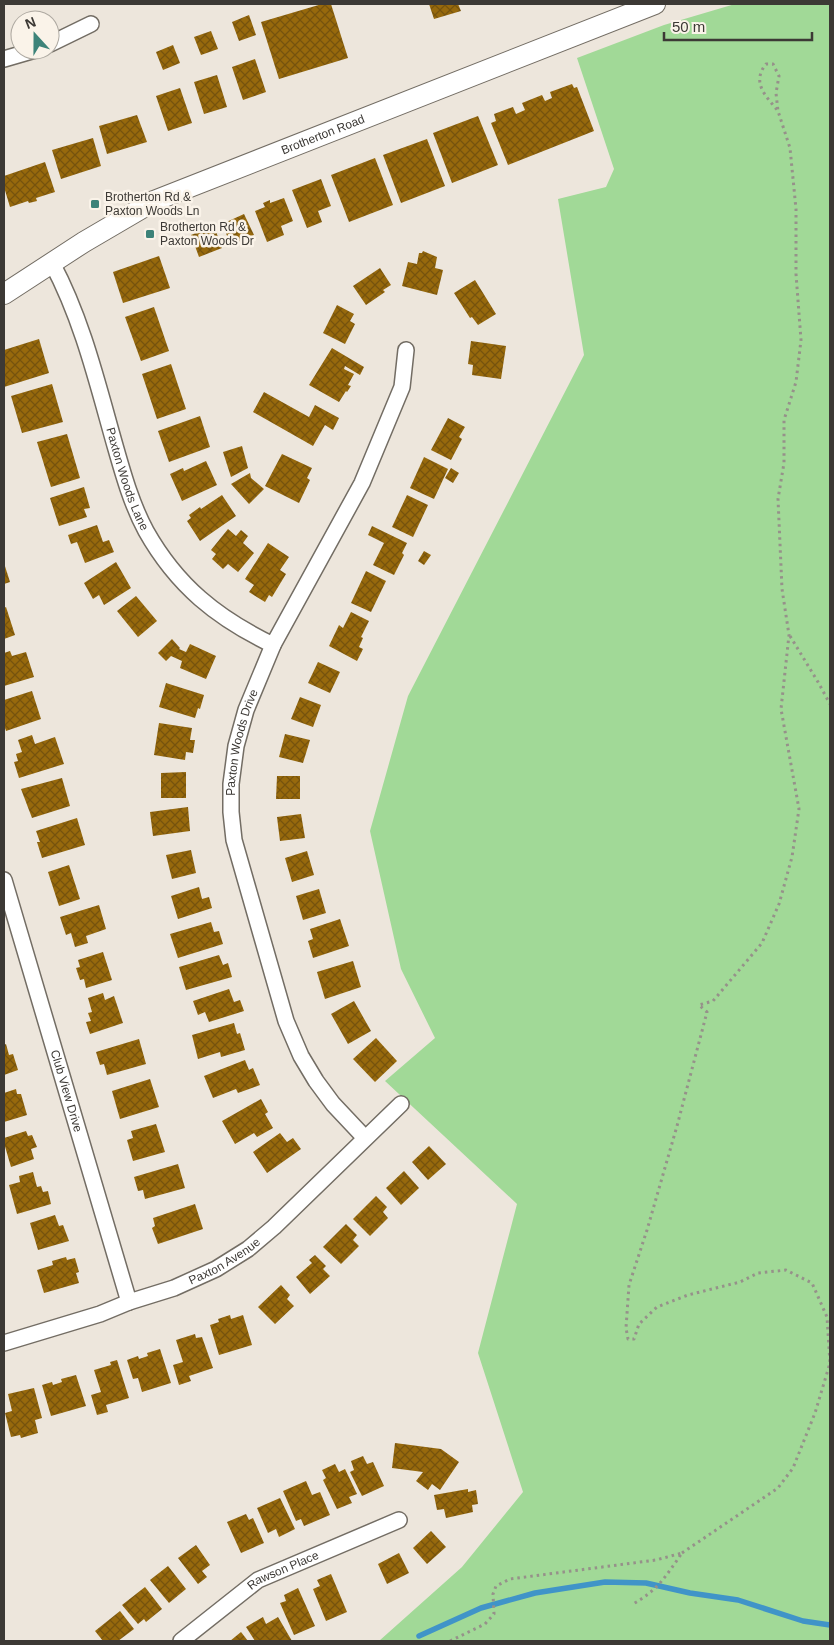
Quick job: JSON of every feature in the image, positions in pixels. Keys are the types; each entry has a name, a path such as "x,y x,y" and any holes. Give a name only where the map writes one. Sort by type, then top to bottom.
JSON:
{"street":[{"name":"Brotherton Road","path":"4,294 154,201 655,4"},
{"path":"60,39 91,24"},
{"name":"Paxton Woods Lane","path":"52,263 77,317 130,497 146,530 165,561 189,589 217,613 243,630 273,645"},
{"name":"Paxton Woods Drive","path":"365,1138 333,1104 316,1081 301,1056 286,1022 234,840 231,784 236,746 246,710 273,645 362,483 402,388 406,350"},
{"name":"Club View Drive","path":"4,880 128,1302"},
{"name":"Paxton Avenue","path":"4,1343 100,1314 128,1302 174,1288 216,1268 248,1249 274,1227 401,1104"},
{"name":"Rawson Place","path":"181,1641 258,1580 399,1520"}],"path":[{"path":"450,1641 485,1624 494,1614 493,1594 496,1586 510,1579 656,1560 682,1553 778,1488 793,1468 816,1412 830,1363 827,1317 812,1283 786,1270 758,1273 740,1282 688,1295 657,1307 639,1324 634,1339 628,1339 626,1328 629,1285 677,1126 707,1012 700,1005 713,1001 762,943 779,904 792,857 799,810 781,708 789,635 782,589 778,499 784,463 784,420 796,382 801,340 796,274 796,209 790,148 778,111 776,93 779,76 773,64 766,64 759,72 759,81 763,91 778,111"},
{"path":"789,635 830,704"},
{"path":"633,1604 649,1595 682,1553"}],"green space":[{"path":"735,4 830,4 830,1641 379,1641 462,1567 523,1492 478,1353 517,1204 385,1081 435,1038 401,969 370,831 408,696 584,355 558,199 606,187 614,169 577,58 664,25"}],"building":[{"path":"322,4 331,4 348,58 279,79 261,22"},
{"path":"429,4 458,4 461,11 434,19"},
{"path":"249,15 256,35 239,41 232,22"},
{"path":"211,31 218,49 201,55 194,37"},
{"path":"173,45 180,63 163,70 156,52"},
{"path":"255,59 266,92 243,100 232,67"},
{"path":"217,75 227,107 204,114 194,82"},
{"path":"572,84 574,88 577,87 594,131 508,165 491,123 496,121 494,114 513,107 516,114 525,110 522,103 542,95 545,101 552,98 550,92"},
{"path":"180,88 192,123 168,131 156,96"},
{"path":"137,115 147,142 107,154 99,126"},
{"path":"478,116 498,165 452,183 433,133"},
{"path":"93,138 101,166 61,179 52,150"},
{"path":"427,139 445,186 401,203 383,155"},
{"path":"375,158 393,205 349,222 331,175"},
{"path":"45,162 55,192 36,198 37,201 29,203 28,201 10,207 4,187 4,176"},
{"path":"321,179 331,206 318,211 322,222 307,228 292,190"},
{"path":"284,198 293,221 281,226 284,235 267,242 255,211 265,207 263,203 270,200 270,203"},
{"path":"244,214 254,235 231,245 222,224"},
{"path":"214,226 222,248 199,257 191,235"},
{"path":"423,251 437,257 435,268 443,270 437,295 402,286 408,262 417,264 419,253"},
{"path":"159,256 170,288 123,303 113,272"},
{"path":"380,268 391,285 383,290 385,292 366,305 353,286"},
{"path":"475,280 496,314 478,325 472,317 470,318 454,293"},
{"path":"337,305 354,314 350,321 355,324 345,344 323,333"},
{"path":"154,307 169,351 141,361 125,317"},
{"path":"39,339 49,373 4,387 4,350"},
{"path":"471,341 506,346 501,379 472,375 473,365 468,364"},
{"path":"332,348 364,367 360,375 345,366 344,369 354,374 348,385 351,386 339,402 309,385"},
{"path":"171,364 186,409 157,419 142,374"},
{"path":"52,384 63,422 22,433 11,396"},
{"path":"264,392 309,417 315,405 339,418 333,430 325,425 313,446 253,412"},
{"path":"200,416 210,447 169,462 158,431"},
{"path":"448,418 465,427 459,437 462,439 451,460 431,450"},
{"path":"67,434 80,478 51,487 37,442"},
{"path":"242,446 248,468 231,477 223,452"},
{"path":"282,454 312,468 307,478 310,480 299,503 265,486"},
{"path":"424,457 448,469 434,499 410,488"},
{"path":"206,461 217,485 182,501 170,474 183,468 184,471"},
{"path":"451,468 459,473 453,483 445,478"},
{"path":"250,473 251,478 264,489 249,504 231,484"},
{"path":"84,487 90,508 84,509 87,517 59,526 50,498"},
{"path":"222,495 236,516 200,541 187,521 191,518 189,515"},
{"path":"407,495 428,505 413,537 392,527"},
{"path":"97,525 103,542 109,540 114,552 85,563 77,542 71,544 68,535"},
{"path":"372,526 407,543 402,553 404,555 394,575 373,565 384,543 368,535"},
{"path":"228,529 236,536 241,530 248,536 243,543 254,553 238,572 228,564 223,569 212,559 216,554 211,550"},
{"path":"268,543 289,557 280,570 286,574 272,597 269,595 265,602 249,592 254,585 245,579"},
{"path":"424,551 431,555 424,565 418,561"},
{"path":"116,562 131,588 104,605 99,595 93,599 84,583"},
{"path":"4,563 10,582 4,584"},
{"path":"366,571 386,581 371,612 351,603"},
{"path":"136,596 157,621 138,637 117,611"},
{"path":"6,607 15,635 4,639 4,608"},
{"path":"351,612 369,621 361,637 363,638 359,647 363,649 357,661 329,646 339,625 343,628"},
{"path":"172,639 179,649 186,652 190,644 216,656 206,679 180,668 182,661 171,656 166,661 158,653"},
{"path":"10,651 12,656 26,652 34,677 4,686 4,653"},
{"path":"318,662 340,672 330,693 308,683"},
{"path":"166,683 204,695 195,718 159,707"},
{"path":"32,691 41,719 6,731 4,725 4,700"},
{"path":"300,697 321,705 313,727 291,719"},
{"path":"159,723 192,728 190,740 195,740 193,753 186,752 185,760 154,755"},
{"path":"285,734 310,740 303,763 279,757"},
{"path":"32,735 35,744 55,737 64,764 19,778 14,762 18,761 16,754 22,752 18,740"},
{"path":"186,772 186,798 161,798 161,773"},
{"path":"277,776 300,776 300,799 276,799"},
{"path":"62,778 70,806 32,818 21,789"},
{"path":"188,807 190,831 153,836 150,812"},
{"path":"301,814 305,838 280,841 277,817"},
{"path":"77,818 85,845 42,858 37,842 40,842 36,831"},
{"path":"191,850 196,873 172,879 166,855"},
{"path":"307,851 314,875 292,882 285,858"},
{"path":"69,865 80,899 59,906 48,872"},
{"path":"199,887 202,899 209,897 212,908 178,919 171,896"},
{"path":"319,889 326,913 303,920 296,896"},
{"path":"99,905 106,929 86,936 88,943 75,947 71,933 66,935 60,917"},
{"path":"340,919 349,946 313,958 308,941 313,939 310,929"},
{"path":"211,922 214,932 219,931 223,944 178,958 170,934"},
{"path":"103,952 112,980 86,988 84,979 80,980 76,968 80,967 78,960"},
{"path":"219,955 223,965 228,963 232,977 186,990 179,967"},
{"path":"353,961 361,987 325,999 317,972"},
{"path":"229,989 234,1002 240,1000 244,1011 209,1022 205,1012 198,1015 193,1001"},
{"path":"103,993 105,1000 114,996 123,1023 90,1034 86,1022 91,1021 88,1013 92,1012 88,998"},
{"path":"354,1001 371,1031 348,1044 331,1014"},
{"path":"234,1023 237,1034 240,1033 245,1050 221,1057 220,1052 198,1059 192,1035"},
{"path":"376,1038 397,1061 375,1082 353,1059"},
{"path":"139,1039 146,1064 107,1075 104,1064 100,1065 96,1052"},
{"path":"6,1044 9,1055 13,1054 18,1070 4,1075 4,1045"},
{"path":"245,1060 249,1070 253,1068 260,1085 238,1093 236,1089 213,1098 204,1076"},
{"path":"150,1079 159,1107 120,1119 112,1091"},
{"path":"16,1089 17,1094 21,1094 27,1115 4,1122 4,1093"},
{"path":"261,1099 268,1112 265,1114 273,1128 257,1137 254,1133 235,1144 222,1121"},
{"path":"156,1124 165,1152 133,1161 127,1140 133,1138 131,1131"},
{"path":"26,1131 28,1136 32,1135 37,1147 31,1149 34,1159 11,1167 4,1138"},
{"path":"280,1133 287,1142 293,1138 301,1149 267,1173 253,1152"},
{"path":"429,1146 446,1164 428,1180 412,1162"},
{"path":"178,1164 185,1188 145,1199 143,1190 138,1191 134,1177"},
{"path":"404,1171 419,1188 401,1205 386,1188"},
{"path":"33,1172 37,1187 41,1186 43,1192 48,1191 51,1204 17,1214 9,1185 20,1182 19,1176"},
{"path":"376,1196 387,1207 383,1212 388,1218 370,1236 353,1219"},
{"path":"195,1204 203,1229 158,1244 152,1228 155,1226 153,1218"},
{"path":"55,1215 59,1226 63,1225 69,1241 38,1250 30,1223"},
{"path":"346,1224 357,1235 353,1240 359,1246 341,1264 323,1247"},
{"path":"315,1255 326,1266 323,1269 330,1276 310,1294 296,1277 312,1263 309,1260"},
{"path":"66,1257 67,1260 75,1258 79,1272 76,1273 79,1283 44,1293 37,1270 53,1265 52,1261"},
{"path":"281,1285 290,1295 287,1299 294,1306 275,1324 258,1307"},
{"path":"230,1315 231,1319 243,1315 252,1345 219,1355 210,1325 219,1322 218,1319"},
{"path":"195,1334 196,1338 202,1337 213,1368 189,1376 191,1381 179,1385 173,1365 183,1362 176,1340"},
{"path":"160,1349 171,1383 142,1392 138,1378 133,1379 127,1360 138,1356 139,1359 148,1356 147,1353"},
{"path":"117,1360 129,1398 106,1405 108,1412 97,1415 91,1395 101,1392 94,1370 111,1365 110,1362"},
{"path":"76,1375 86,1406 51,1416 42,1385 52,1382 53,1385 62,1382 61,1379"},
{"path":"34,1388 42,1418 35,1420 38,1433 21,1438 20,1435 11,1437 5,1413 12,1411 8,1394"},
{"path":"395,1443 441,1449 459,1462 440,1490 432,1484 428,1490 416,1481 423,1472 392,1468"},
{"path":"363,1456 367,1464 373,1462 384,1486 362,1496 350,1472 354,1470 351,1461"},
{"path":"335,1464 339,1472 345,1469 357,1494 349,1497 352,1503 337,1509 323,1480 326,1478 322,1470"},
{"path":"306,1481 312,1495 320,1492 330,1515 304,1526 301,1519 296,1521 283,1491"},
{"path":"468,1489 468,1492 476,1490 478,1504 472,1505 473,1512 446,1518 444,1509 437,1510 434,1495"},
{"path":"280,1498 295,1529 279,1537 276,1529 268,1533 257,1508"},
{"path":"246,1514 249,1520 253,1518 264,1543 241,1553 227,1522"},
{"path":"431,1531 446,1547 427,1564 413,1548"},
{"path":"196,1545 210,1565 202,1571 207,1577 198,1584 178,1558"},
{"path":"399,1553 409,1573 387,1584 378,1564"},
{"path":"168,1566 186,1589 169,1603 150,1580"},
{"path":"331,1574 347,1612 326,1621 313,1589 320,1586 317,1580"},
{"path":"145,1587 162,1609 146,1622 144,1619 138,1624 122,1605"},
{"path":"298,1588 315,1626 294,1635 280,1603 286,1601 284,1595"},
{"path":"120,1611 134,1629 118,1641 103,1641 95,1631"},
{"path":"263,1617 266,1624 278,1617 292,1641 255,1641 246,1627"},
{"path":"241,1632 248,1641 230,1641"}],"waterway":[{"path":"419,1636 481,1608 535,1593 605,1582 646,1583 690,1593 738,1600 803,1621 830,1625"}],"place":[{"name":"Brotherton Rd & Paxton Woods Ln","path":"95,204"},
{"name":"Brotherton Rd & Paxton Woods Dr","path":"150,234"}]}
